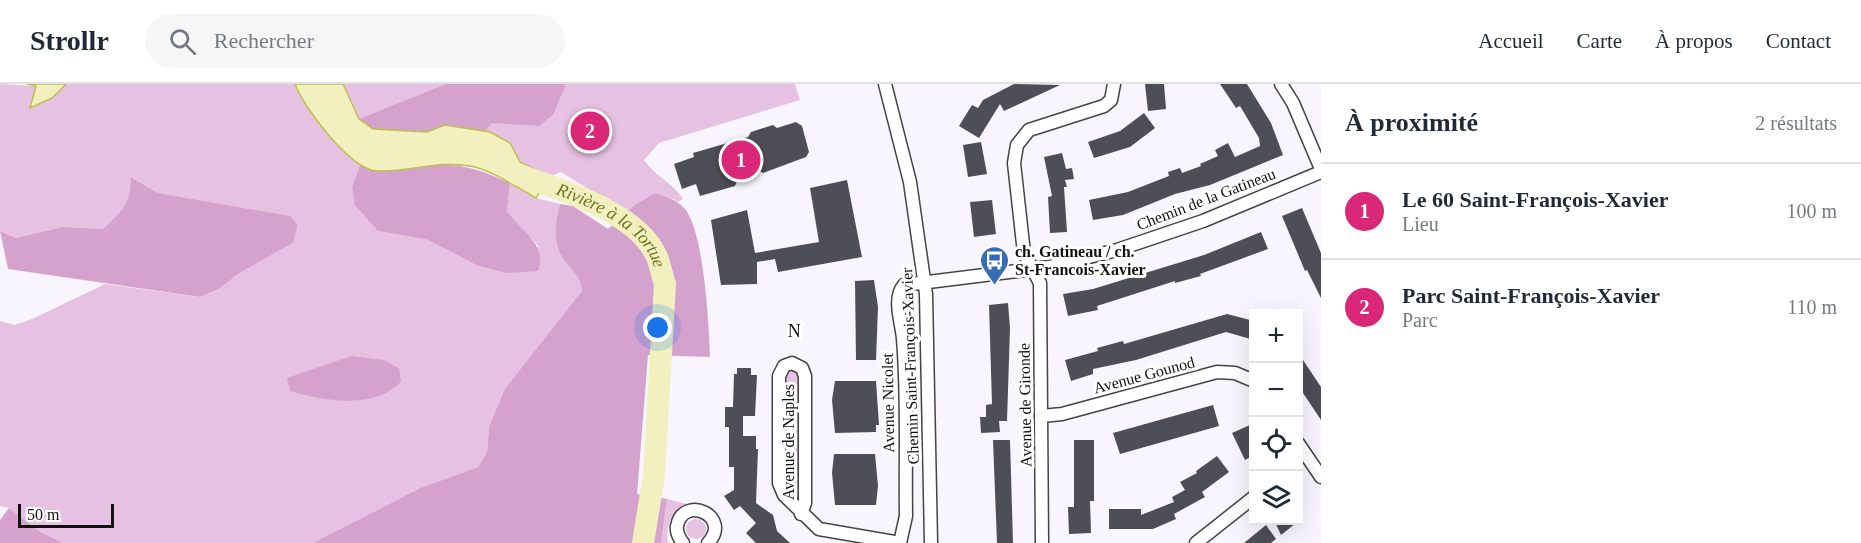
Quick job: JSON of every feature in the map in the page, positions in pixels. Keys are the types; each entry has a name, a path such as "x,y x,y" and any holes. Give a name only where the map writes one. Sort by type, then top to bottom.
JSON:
{"street":[{"name":"Chemin Saint-François-Xavier","path":"885,84 907,163 925,281 931,543"},
{"name":"Avenue de Gironde","path":"1042,543 1040,283 1024,253 1014,163 1017,145 1024,134 1036,126 1108,103 1113,95 1114,84"},
{"path":"1281,84 1293,103 1321,171"},
{"name":"Chemin de la Gatineau","path":"925,281 1032,269 1077,261 1152,239 1321,171"},
{"name":"Avenue Nicolet","path":"900,543 906,516 903,340 898,298 904,285 925,281"},
{"name":"Avenue de Naples","path":"801,514 805,503 805,376 802,368 792,363 783,366 778,376 779,483 784,495 801,514 823,530 900,543"},
{"name":"Avenue Gounod","path":"1042,416 1062,414 1217,372 1235,373 1249,379"},
{"path":"1303,458 1321,477"},
{"path":"1196,543 1249,502"},
{"path":"683,543 677,533 678,522 683,514 694,510 706,513 713,522 714,533 708,543"}],"shaded area":[{"path":"0,84 36,86 30,107 52,98 66,84 295,84 299,93 350,156 361,163 352,186 378,231 428,240 476,265 539,247 507,211 510,183 536,198 560,204 556,223 556,243 561,255 577,276 582,291 489,427 487,452 478,467 420,488 313,543 63,543 39,531 9,508 0,506 0,321 15,325 105,284 200,297 219,289 238,274 293,243 298,225 291,216 158,193 132,177 127,201 116,217 103,229 62,227 16,238 0,231"},
{"path":"27,84 66,84 52,98 30,108 36,86"},
{"path":"295,84 343,84 359,119 373,129 427,132 445,125 490,132 510,143 520,162 549,177 536,198 499,177 475,167 451,164 390,171 367,168 342,150 318,122"},
{"path":"343,84 795,84 800,100 659,143 644,160 683,199 678,202 674,199 648,197 627,213 561,172 549,177 520,162 510,143 373,129 359,119"},
{"path":"446,84 566,84 553,115 539,126 492,123 485,131 446,125 427,132 407,133 373,129 359,119"},
{"path":"361,163 379,170 454,165 482,172 510,183 507,211 537,246 540,262 538,271 507,273 476,265 428,240 378,231 355,205 352,186"},
{"path":"131,177 158,193 291,216 298,225 293,243 238,274 219,289 200,297 8,269 0,231 16,238 62,227 103,229 127,201"},
{"path":"655,193 678,202 691,219 701,256 710,357 648,355 637,494 667,499 661,543 313,543 420,488 478,467 487,452 489,427 505,389 582,291 577,276 561,255 556,243 556,223 560,204 573,206 608,229 635,205"},
{"path":"351,356 384,360 399,368 401,381 391,390 364,400 333,400 290,391 287,378"},
{"path":"793,371 799,377 798,476 794,476 794,480 798,480 798,499 787,483 786,377 787,373"},
{"path":"667,499 687,504 677,511 671,520 668,543 661,543"},
{"path":"9,508 39,531 63,543 0,543 0,520"},
{"path":"696,519 703,522 706,529 703,536 696,539 689,536 686,529 689,522"}],"building":[{"path":"1014,84 1060,85 1004,111 1000,104 979,138 959,126 972,105 978,108 983,100"},
{"path":"1145,84 1164,84 1166,109 1148,111"},
{"path":"1220,84 1247,84 1271,123 1283,155 1210,185 1175,194 1123,215 1093,220 1089,200 1128,192 1169,176 1168,172 1180,168 1182,173 1201,166 1200,164 1218,156 1215,150 1228,143 1235,157 1260,146 1259,138 1240,106 1236,108"},
{"path":"1144,113 1155,128 1130,147 1094,158 1088,142 1120,131"},
{"path":"796,122 802,126 809,152 806,157 763,173 760,171 738,179 735,186 700,196 696,184 682,189 674,164 694,157 693,153 748,137 751,132 773,125 777,128"},
{"path":"981,142 987,174 968,177 963,145"},
{"path":"1062,153 1066,169 1072,168 1074,179 1065,180 1067,187 1064,187 1067,232 1050,233 1048,197 1052,196 1044,157"},
{"path":"847,180 862,257 778,272 775,259 757,262 757,284 721,285 711,220 747,210 755,253 819,242 810,188"},
{"path":"992,200 996,234 974,237 970,202"},
{"path":"1302,208 1321,253 1321,298 1307,270 1305,271 1282,216"},
{"path":"1261,232 1268,249 1200,274 1201,276 1175,283 1175,281 1097,306 1098,310 1068,316 1063,294 1093,289 1204,255"},
{"path":"874,280 878,307 876,360 856,360 855,281"},
{"path":"1008,303 1010,328 1007,421 999,421 1000,432 981,433 980,417 986,417 986,405 992,404 989,305"},
{"path":"1227,314 1249,320 1249,339 1226,332 1136,360 1093,369 1093,374 1071,381 1065,360 1098,351 1097,348 1123,341 1124,344"},
{"path":"1303,360 1321,387 1321,420 1303,393"},
{"path":"737,368 751,368 751,375 757,375 755,416 743,416 743,436 756,436 756,449 758,449 756,503 773,515 777,531 790,543 756,543 746,533 756,523 740,506 734,510 724,496 734,490 734,467 729,467 729,427 725,427 725,407 733,407 734,374 737,374"},
{"path":"835,381 876,381 879,425 876,425 876,432 835,433 832,400"},
{"path":"1213,405 1219,426 1120,454 1113,433"},
{"path":"1249,425 1249,458 1245,460 1232,433"},
{"path":"993,440 1010,440 1013,543 997,543"},
{"path":"1074,440 1094,440 1094,501 1090,501 1091,533 1069,534 1068,507 1074,507"},
{"path":"834,454 875,454 878,486 876,505 835,505 832,473"},
{"path":"1217,456 1229,472 1202,492 1205,497 1174,514 1176,519 1153,529 1109,529 1109,509 1141,509 1141,515 1174,502 1172,497 1185,490 1180,482 1197,473 1196,471"},
{"path":"1266,525 1276,539 1271,543 1244,543"},
{"path":"1276,525 1294,525 1281,535"}],"waterway":[{"name":"Rivière à la Tortue","path":"517,174 575,195 615,215 633,227 647,241 657,257 665,284 654,475 643,543"}],"place":[{"name":"Parc Saint-François-Xavier","path":"590,131"},
{"name":"Le 60 Saint-François-Xavier","path":"741,160"},
{"name":"ch. Gatineau / ch. St-Francois-Xavier","path":"994,286"}],"district":[{"name":"N","path":"795,331"}]}
